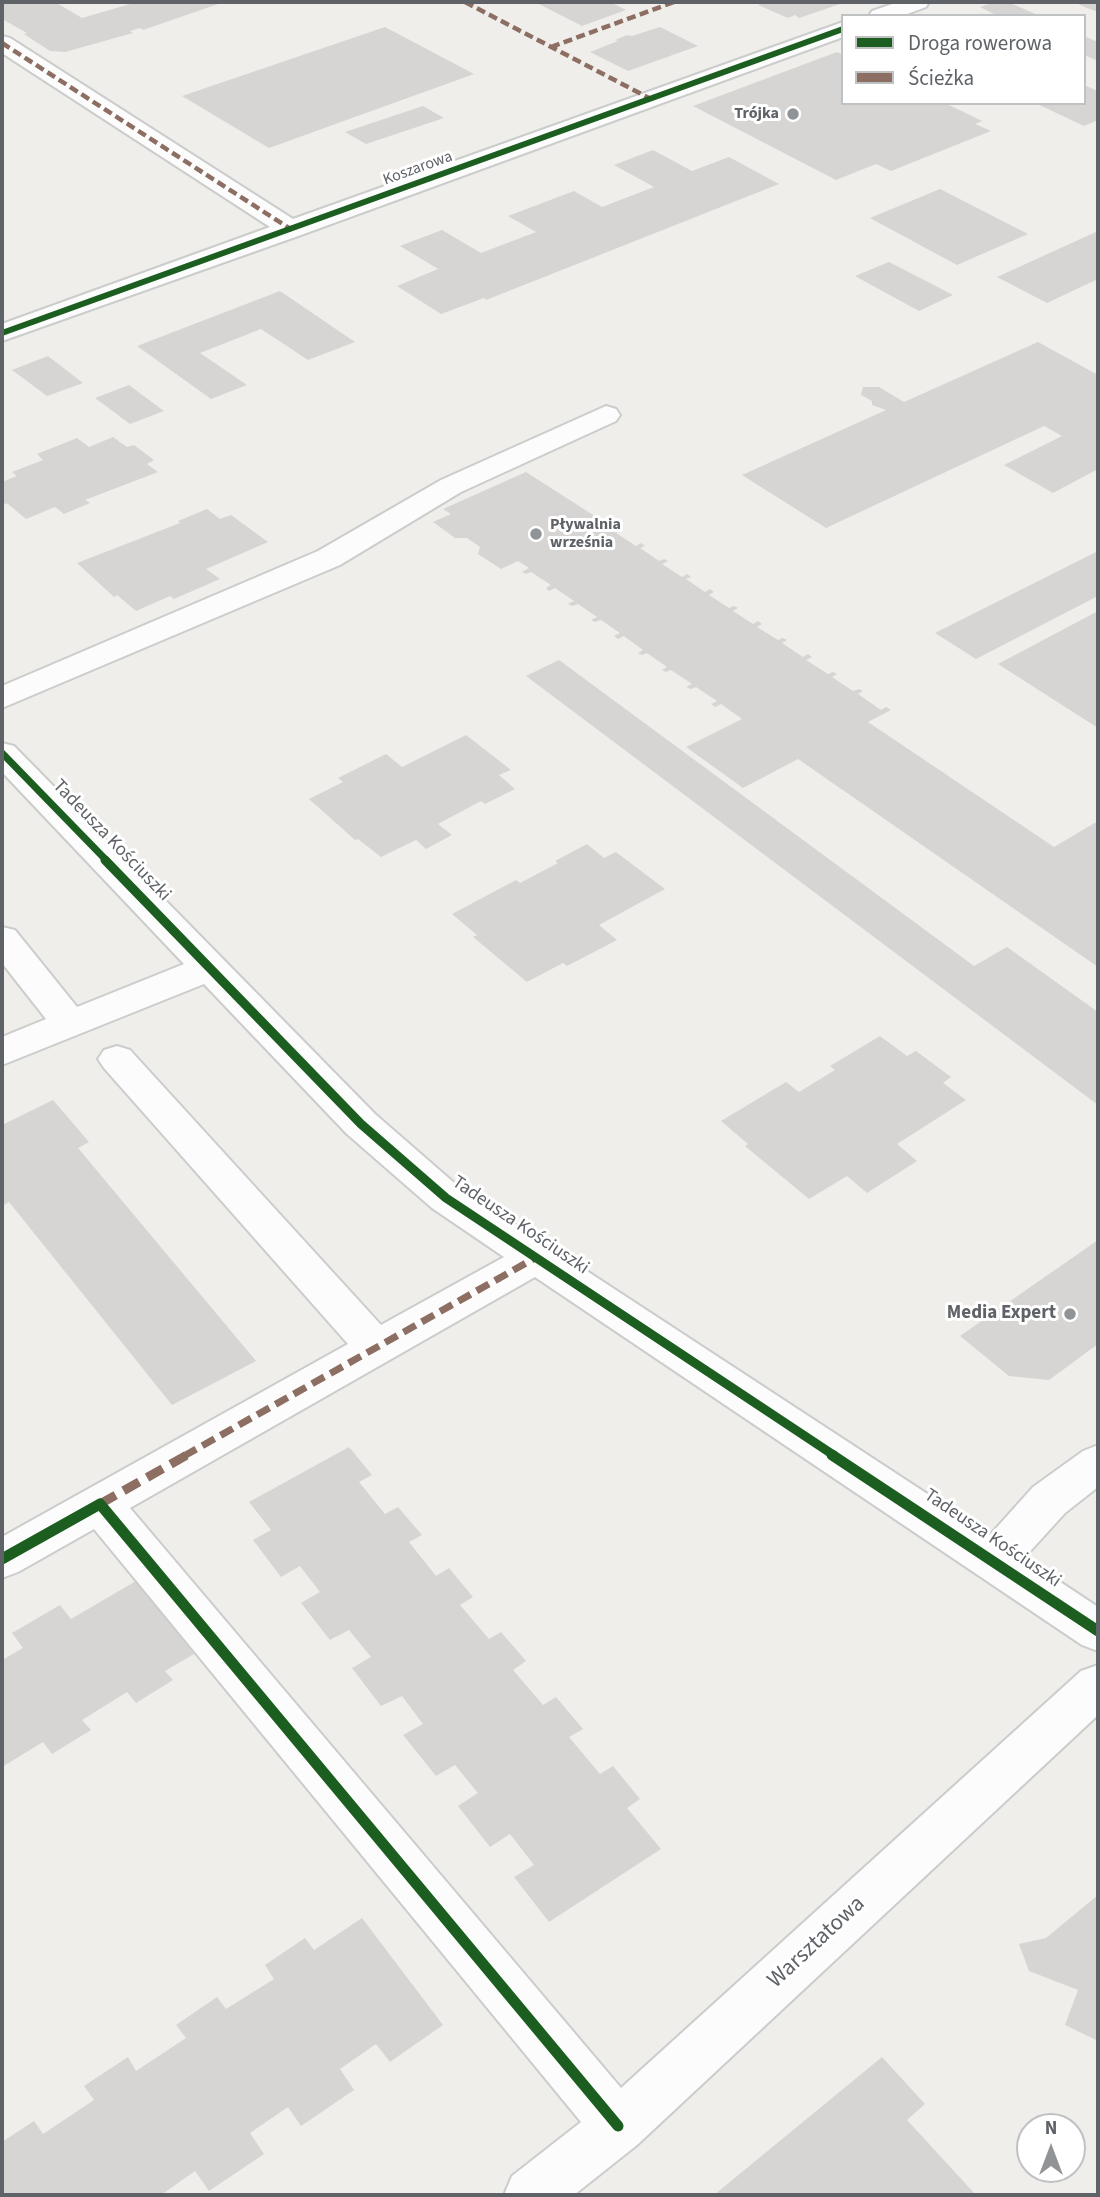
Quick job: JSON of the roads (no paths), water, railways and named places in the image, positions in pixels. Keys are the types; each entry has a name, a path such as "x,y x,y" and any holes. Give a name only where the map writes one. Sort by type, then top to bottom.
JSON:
{"street":[{"path":"885,14 918,2"},
{"name":"Koszarowa","path":"9,323 292,229 841,30"},
{"path":"2,43 292,229"},
{"path":"2,698 329,558 451,486 606,415"},
{"name":"Tadeusza Kościuszki","path":"2,752 208,968 394,1154 446,1198 1098,1631"},
{"path":"2,939 71,1025"},
{"path":"2,1052 208,968"},
{"path":"117,1059 376,1348"},
{"path":"2,1559 535,1258"},
{"path":"994,1561 1049,1500 1098,1463"},
{"path":"100,1504 618,2126"},
{"name":"Warsztatowa","path":"531,2195 618,2126 1098,1685"}],"place":[{"name":"Trójka","path":"793,114"},
{"name":"Pływalnia września","path":"536,534"},
{"name":"Media Expert","path":"1070,1314"}]}
